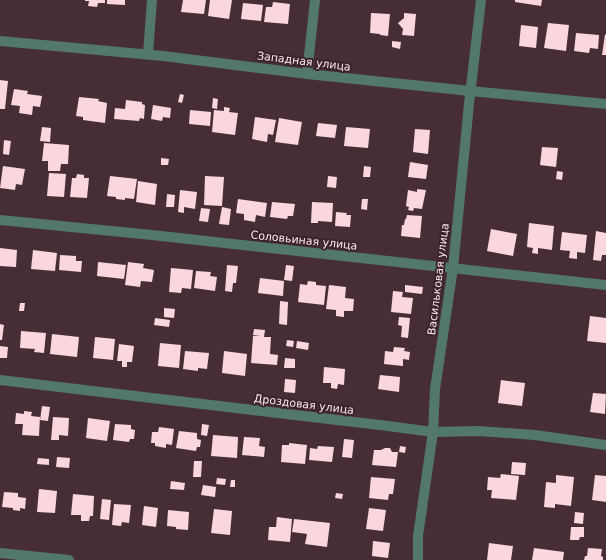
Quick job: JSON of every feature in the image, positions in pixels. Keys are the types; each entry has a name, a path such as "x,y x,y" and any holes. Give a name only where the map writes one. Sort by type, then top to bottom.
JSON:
{"street":[{"path":"148,54 152,0"},
{"path":"307,74 315,0"},
{"name":"Васильковая улица","path":"418,560 418,536 433,432 435,389 453,268 470,91 481,0"},
{"name":"Западная улица","path":"0,41 148,54 307,74 606,104"},
{"name":"Соловьиная улица","path":"0,220 152,235 606,285"},
{"name":"Дроздовая улица","path":"0,380 433,432 478,430 535,435 606,445"},
{"path":"0,553 69,560"}],"building":[{"path":"85,0 105,0 105,3 98,3 97,7 88,6 89,1"},
{"path":"107,0 125,0 125,5 107,4"},
{"path":"183,0 206,0 204,14 181,12"},
{"path":"210,0 232,0 229,19 208,16"},
{"path":"515,0 542,0 541,6 515,2"},
{"path":"273,2 290,4 288,24 264,22 266,7 272,7"},
{"path":"243,3 263,5 261,21 241,19"},
{"path":"371,13 390,14 388,36 370,33"},
{"path":"404,13 416,14 414,36 402,35 403,29 398,23 404,18"},
{"path":"548,23 569,25 566,51 544,48"},
{"path":"521,25 538,27 536,48 519,46"},
{"path":"576,33 599,35 598,49 590,48 589,53 574,51"},
{"path":"605,34 606,55 602,55"},
{"path":"392,41 401,42 400,49 392,47"},
{"path":"0,80 8,81 5,109 0,109"},
{"path":"14,89 28,91 27,94 42,96 40,107 33,106 32,115 19,113 20,106 11,105"},
{"path":"180,94 184,95 182,103 178,102"},
{"path":"79,97 99,99 98,101 107,103 105,123 83,120 83,117 76,116"},
{"path":"213,98 218,99 217,109 212,108"},
{"path":"126,100 142,102 142,104 145,105 144,119 140,118 139,121 114,119 115,108 125,109"},
{"path":"153,105 171,108 170,118 163,117 162,121 151,119"},
{"path":"224,107 230,108 229,112 238,113 235,135 212,132 214,110 224,111"},
{"path":"190,110 211,112 210,126 189,124"},
{"path":"255,117 276,120 273,135 268,134 267,142 252,139"},
{"path":"279,118 302,122 298,145 275,142"},
{"path":"318,123 337,125 335,138 316,136"},
{"path":"42,127 51,128 50,142 40,141"},
{"path":"346,127 370,129 368,148 344,146"},
{"path":"415,129 430,130 428,154 413,152"},
{"path":"4,140 11,141 9,155 3,154"},
{"path":"44,143 69,145 68,164 61,164 60,171 48,171 48,161 42,161"},
{"path":"542,147 558,148 556,167 540,165"},
{"path":"161,158 169,159 168,165 161,165"},
{"path":"410,162 428,165 426,179 408,177"},
{"path":"3,166 25,169 22,185 16,184 15,190 0,188"},
{"path":"364,166 371,167 370,177 363,177"},
{"path":"557,171 563,172 562,180 556,179"},
{"path":"49,173 66,174 64,197 47,196"},
{"path":"77,174 84,175 84,178 89,178 87,198 70,197 72,178 76,178"},
{"path":"110,176 137,179 134,199 116,199 116,197 107,196"},
{"path":"205,176 224,177 222,206 204,205"},
{"path":"328,176 337,177 336,188 327,187"},
{"path":"138,181 157,184 155,205 136,202"},
{"path":"417,189 426,190 422,209 414,208 413,211 408,210 409,207 406,206 408,190 417,192"},
{"path":"180,190 197,192 195,209 184,207 184,213 178,212"},
{"path":"167,194 175,195 174,207 166,207"},
{"path":"238,199 267,203 265,217 256,215 255,222 244,220 244,214 236,213"},
{"path":"362,199 368,199 367,210 361,209"},
{"path":"272,202 295,204 293,216 288,216 287,219 270,217"},
{"path":"312,202 333,203 332,222 318,221 318,223 311,223"},
{"path":"222,207 231,209 229,225 219,224"},
{"path":"201,208 210,209 208,222 199,221"},
{"path":"336,212 351,215 350,227 335,226"},
{"path":"407,215 422,216 420,238 401,236 402,225 404,225"},
{"path":"529,223 554,226 552,250 538,248 538,254 532,253 533,248 527,247"},
{"path":"491,229 517,234 513,256 487,251"},
{"path":"596,231 606,233 606,255 602,255 601,261 593,260"},
{"path":"562,232 587,235 585,253 577,252 577,259 569,258 570,251 560,250"},
{"path":"0,248 17,250 16,267 0,266"},
{"path":"33,250 57,253 55,271 31,269"},
{"path":"60,255 76,256 76,261 82,261 81,272 59,270"},
{"path":"98,262 126,265 124,279 97,276"},
{"path":"128,262 144,264 143,268 154,270 152,282 141,281 140,287 125,285"},
{"path":"227,265 238,266 236,283 233,283 232,292 225,291"},
{"path":"286,265 294,266 292,281 284,280"},
{"path":"171,268 193,270 191,289 182,288 181,293 169,292"},
{"path":"196,271 211,272 210,276 217,277 215,291 194,288"},
{"path":"260,278 284,281 283,296 258,293"},
{"path":"308,281 316,282 316,285 326,286 324,305 298,302 300,284 307,285"},
{"path":"329,285 346,287 345,298 354,299 353,311 344,311 344,317 336,316 336,310 326,309"},
{"path":"405,285 423,287 422,294 405,292"},
{"path":"393,291 403,292 402,297 413,298 411,314 391,312"},
{"path":"280,301 288,302 287,325 279,324"},
{"path":"20,303 25,303 24,311 19,311"},
{"path":"164,308 175,309 174,318 164,317"},
{"path":"590,316 606,318 606,343 587,341"},
{"path":"399,317 410,318 408,338 401,337 402,326 398,325"},
{"path":"155,318 170,320 169,327 154,325"},
{"path":"0,324 4,325 2,340 0,340"},
{"path":"254,329 265,330 264,337 271,337 270,354 278,355 277,365 251,363 253,336 261,336 253,335"},
{"path":"21,331 46,333 44,353 34,352 35,349 20,348"},
{"path":"52,334 79,337 77,357 50,354"},
{"path":"95,337 115,339 113,360 93,358"},
{"path":"287,340 294,341 293,347 286,346"},
{"path":"297,341 309,343 308,350 296,348"},
{"path":"160,343 181,345 179,368 158,366"},
{"path":"119,344 134,346 132,362 127,362 127,367 122,367 122,361 117,361"},
{"path":"0,346 8,347 7,358 0,358"},
{"path":"394,347 405,348 404,351 410,352 409,360 403,359 403,366 384,364 385,351 393,352"},
{"path":"185,351 209,353 207,369 198,368 198,371 183,369"},
{"path":"224,351 247,354 245,376 222,373"},
{"path":"285,358 295,359 295,368 284,368"},
{"path":"324,367 345,369 344,385 338,384 337,389 331,388 331,383 323,383"},
{"path":"380,375 400,377 399,392 378,389"},
{"path":"285,379 296,380 295,393 284,392"},
{"path":"501,380 525,383 522,406 498,403"},
{"path":"593,393 606,394 605,414 590,412"},
{"path":"42,406 50,407 48,421 40,420"},
{"path":"24,411 32,412 31,416 40,417 39,436 22,435 23,424 15,424 16,413 24,414"},
{"path":"53,417 69,418 68,436 59,435 59,440 51,440"},
{"path":"88,418 110,421 107,441 86,438"},
{"path":"115,424 131,425 131,429 135,430 134,439 130,439 129,442 113,440"},
{"path":"202,424 209,425 207,436 201,435"},
{"path":"159,427 174,429 172,445 166,444 166,448 155,446 155,443 151,443 152,432 158,432"},
{"path":"179,431 197,433 197,439 201,440 200,447 197,447 196,451 176,448"},
{"path":"213,435 238,437 237,458 211,456"},
{"path":"244,437 260,438 259,446 265,447 264,457 242,455"},
{"path":"344,439 354,440 352,458 342,457"},
{"path":"289,443 307,445 305,464 281,462 282,445 289,445"},
{"path":"318,446 334,447 332,462 309,460 310,448 317,449"},
{"path":"400,446 406,447 405,453 399,452"},
{"path":"390,448 392,452 398,452 396,467 372,465 374,450 381,450"},
{"path":"57,457 70,458 69,468 56,467"},
{"path":"38,458 49,459 49,465 37,464"},
{"path":"194,461 202,461 201,477 193,477"},
{"path":"512,462 526,463 525,475 511,474"},
{"path":"501,474 519,476 516,500 491,498 492,490 487,490 488,477 500,478"},
{"path":"556,475 574,477 571,506 555,504 555,508 544,507 546,482 556,483"},
{"path":"595,475 606,476 606,502 592,500"},
{"path":"371,477 395,479 393,494 389,494 388,500 369,498"},
{"path":"217,478 226,479 225,485 216,484"},
{"path":"231,480 235,480 235,487 230,487"},
{"path":"171,481 185,483 184,490 170,489"},
{"path":"203,485 216,487 215,497 201,495"},
{"path":"39,489 57,491 55,513 37,512"},
{"path":"4,492 18,493 18,497 26,498 25,509 20,508 20,511 13,510 13,508 2,507"},
{"path":"336,493 343,494 342,499 335,498"},
{"path":"73,494 94,496 93,516 90,516 89,521 81,521 81,515 71,515"},
{"path":"102,499 111,500 109,520 100,519"},
{"path":"114,504 131,505 129,523 122,522 121,526 112,525"},
{"path":"144,506 158,508 156,527 142,525"},
{"path":"369,508 386,510 383,531 366,529"},
{"path":"214,509 232,511 230,535 211,533"},
{"path":"168,510 189,512 188,530 176,529 176,527 167,526"},
{"path":"575,512 584,513 583,524 574,523"},
{"path":"277,517 292,519 290,542 268,540 269,527 276,527"},
{"path":"294,519 330,523 327,547 305,544 307,534 292,532"},
{"path":"571,527 584,527 584,537 580,537 579,540 570,540"},
{"path":"373,541 390,543 388,558 372,556"},
{"path":"489,543 513,546 511,560 487,560"},
{"path":"534,548 564,552 563,560 532,560"},
{"path":"588,548 602,549 601,556 603,557 603,560 584,560 585,556 587,556"}]}
